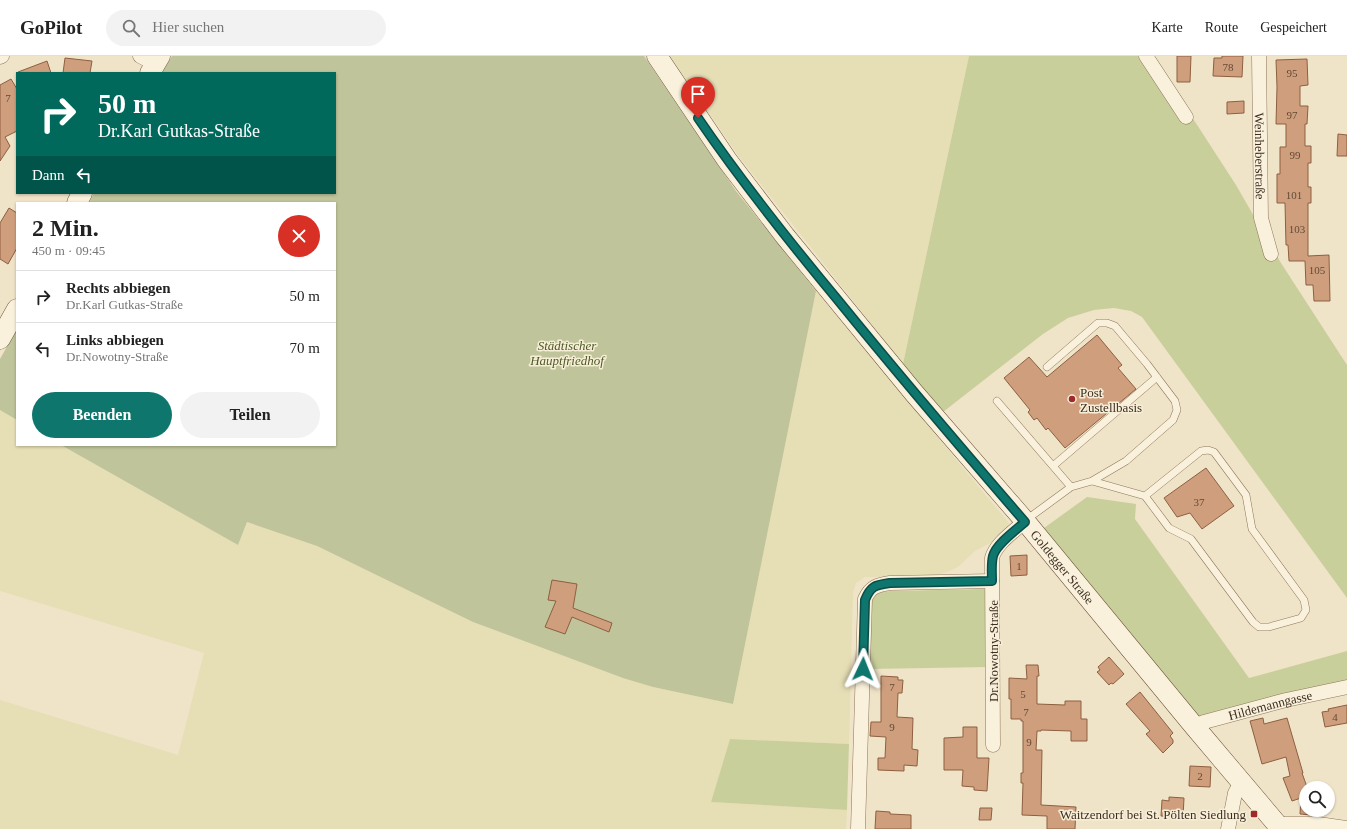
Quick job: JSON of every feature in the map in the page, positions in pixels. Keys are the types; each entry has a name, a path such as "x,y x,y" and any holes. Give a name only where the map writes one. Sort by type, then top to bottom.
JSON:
{"street":[{"name":"Goldegger Straße","path":"657,56 727,160 785,236 914,393 1025,522 1279,826"},
{"path":"1146,56 1186,117"},
{"name":"Weinheberstraße","path":"1259,56 1261,218 1271,254"},
{"path":"0,339 16,311"},
{"name":"Dr.Nowotny-Straße","path":"993,745 992,558 998,547 1025,522"},
{"path":"858,829 865,600 869,591 878,585 890,583 992,581"},
{"name":"Hildemanngasse","path":"1194,726 1286,700 1347,687"},
{"path":"1228,829 1235,793 1241,782"},
{"path":"1279,826 1318,824 1347,828"}],"lane":[{"path":"1025,522 1071,487 1092,481 1126,461 1173,420 1177,410 1175,401 1157,377 1115,326 1107,322 1098,323 1047,367"},
{"path":"1053,466 1157,377"},
{"path":"997,401 1071,487"},
{"path":"1092,481 1145,496 1169,528 1191,539 1253,622 1259,626 1270,627 1300,618 1306,610 1304,600 1252,529 1246,495 1214,452 1208,450 1201,451 1145,496"}],"shaded area":[{"path":"670,56 969,56 903,364 737,154"},
{"path":"816,291 1009,523 1007,531 1000,538 975,551 958,567 947,572 932,576 865,577 856,583 853,593 849,744 730,739 711,802 847,810 846,829 0,829 0,700 178,755 204,653 0,591 0,410 16,419 16,446 63,446 238,545 247,522 317,546 473,622 624,678 653,687 733,704"}],"green space":[{"name":"Städtischer Hauptfriedhof","path":"172,56 644,56 736,191 816,291 733,704 653,687 623,678 473,622 317,546 247,522 238,545 63,446 336,446 336,202 90,202 94,194 336,194 336,72 163,72"},
{"path":"969,56 1138,56 1182,122 1192,117 1236,185 1281,263 1347,365 1347,598 1142,317 1131,311 1114,308 1094,310 1068,318 1043,334 943,412 903,364"},
{"path":"16,331 16,419 0,410 0,359"},
{"path":"1087,497 1136,504 1135,519 1249,678 1347,651 1347,682 1258,701 1199,716 1122,628 1044,528"},
{"path":"984,589 987,592 988,667 869,669 872,601 877,594 891,591"},
{"path":"730,739 849,744 847,810 711,802"}],"building":[{"path":"1177,56 1191,56 1190,82 1177,82"},
{"path":"1222,56 1243,56 1242,77 1213,76 1214,58 1222,58"},
{"path":"65,58 92,61 90,72 63,72"},
{"path":"1307,59 1308,85 1300,86 1300,106 1308,106 1307,124 1305,124 1305,146 1311,146 1311,163 1308,163 1308,187 1311,187 1311,203 1308,203 1308,256 1329,255 1330,301 1314,301 1313,285 1306,285 1305,261 1289,261 1288,245 1286,245 1285,203 1277,203 1277,174 1280,174 1280,147 1286,147 1286,124 1276,124 1276,60"},
{"path":"47,61 51,72 18,72"},
{"path":"11,79 16,87 16,132 5,137 10,146 0,161 0,85"},
{"path":"1244,101 1244,113 1227,114 1227,102"},
{"path":"1338,134 1347,135 1347,156 1337,156"},
{"path":"9,208 16,212 16,250 8,264 0,259 0,223"},
{"name":"Post Zustellbasis","path":"1097,335 1122,365 1118,368 1136,389 1065,448 1048,428 1046,430 1037,418 1034,420 1028,412 1030,410 1004,378 1029,357 1047,377"},
{"path":"1206,468 1234,506 1202,529 1190,513 1177,517 1164,498"},
{"path":"1027,555 1027,575 1011,576 1010,556"},
{"path":"552,580 577,584 573,608 612,623 609,632 572,617 565,634 545,627 556,601 548,600"},
{"path":"1109,657 1124,674 1113,684 1111,683 1109,685 1097,672 1100,670 1098,667"},
{"path":"1026,665 1038,665 1039,676 1037,676 1037,704 1065,705 1065,701 1081,701 1081,719 1087,719 1087,741 1071,741 1071,731 1037,731 1036,750 1042,750 1041,805 1076,807 1075,829 1047,829 1047,816 1022,815 1023,783 1021,783 1021,773 1023,773 1023,721 1021,721 1021,719 1011,719 1009,678 1027,679"},
{"path":"881,676 898,677 898,680 903,680 902,693 898,693 897,717 913,718 912,749 918,750 917,766 904,765 904,771 878,770 878,758 885,758 886,737 870,736 871,722 881,722"},
{"path":"1140,692 1173,733 1170,736 1173,743 1163,753 1146,734 1150,731 1126,704"},
{"path":"1347,705 1347,723 1325,727 1322,712 1329,711 1328,709"},
{"path":"1263,718 1264,724 1287,718 1305,781 1299,781 1299,799 1292,801 1283,778 1290,776 1286,757 1262,764 1250,721"},
{"path":"963,727 977,727 977,758 989,758 987,791 974,790 974,787 962,786 963,770 944,770 944,738 963,737"},
{"path":"1190,766 1211,767 1210,787 1189,786"},
{"path":"1169,797 1184,798 1183,817 1161,816 1162,800 1169,801"},
{"path":"980,808 992,808 991,820 979,820"},
{"path":"876,811 890,812 890,814 911,815 911,829 875,829"}],"place":[{"name":"Post Zustellbasis","path":"1072,399"},
{"name":"Waitzendorf bei St. Pölten Siedlung","path":"1254,814"}],"route":[{"path":"698,118 754,197 785,236 914,393 1025,522 998,547 994,553 992,558 992,581 890,583 873,587 869,591 865,600 863,669"}]}
